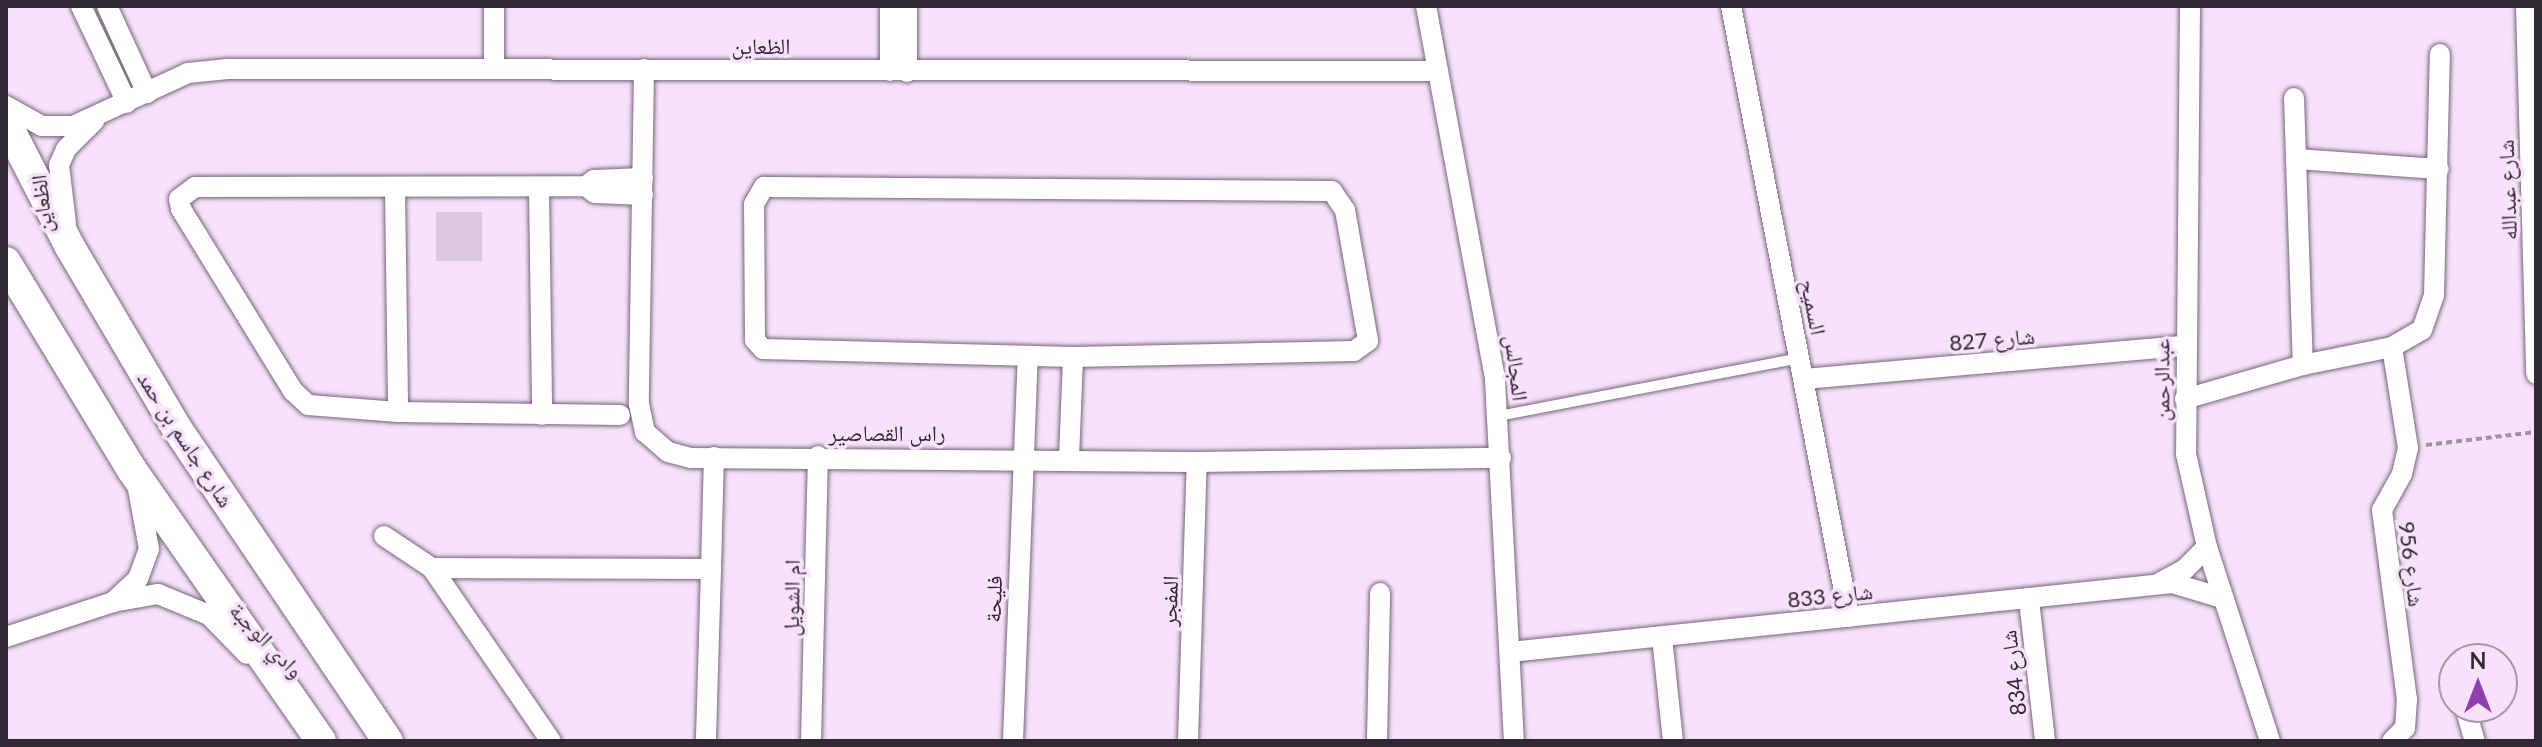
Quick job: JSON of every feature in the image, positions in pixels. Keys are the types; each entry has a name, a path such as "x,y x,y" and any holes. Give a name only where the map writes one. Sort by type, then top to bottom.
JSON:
{"main road":[{"name":"شارع جاسم بن حمد","path":"6,122 70,247 176,427 388,741"},
{"path":"6,262 132,470 321,741"}],"street":[{"path":"81,6 127,103"},
{"path":"107,6 147,93"},
{"path":"494,6 494,69"},
{"path":"890,6 899,72"},
{"path":"899,72 907,6"},
{"name":"المجالس","path":"1426,6 1478,269 1499,416 1514,741"},
{"name":"السميح","path":"1731,6 1849,617"},
{"name":"عبدالرحمن","path":"2190,6 2186,454 2207,547 2270,741"},
{"name":"شارع عبدالله","path":"2526,6 2536,374"},
{"path":"2185,399 2303,365 2392,347 2422,330 2431,310 2439,169 2440,54"},
{"name":"الظعاين","path":"70,247 59,165 66,149 94,121 188,73 228,69 1438,71"},
{"name":"راس القصاصير","path":"644,69 639,404 645,432 668,452 714,457 1069,458 1197,462 1501,458"},
{"path":"2294,98 2303,365"},
{"name":"الظعاين","path":"6,106 42,126 94,121"},
{"path":"2296,159 2439,169"},
{"path":"620,415 320,409 298,398 179,199 195,187 539,187 586,186 594,180 643,187"},
{"path":"770,186 1324,190 1342,201 1368,336 1363,349 1028,356 763,349 755,340 757,191 770,186"},
{"path":"539,187 542,415"},
{"path":"395,188 398,412"},
{"name":"شارع 827","path":"1804,379 2185,346"},
{"name":"شارع 956","path":"2392,347 2408,448 2402,474 2382,510 2407,699 2405,728 2392,741"},
{"name":"فليحة","path":"1013,741 1028,356"},
{"path":"1069,458 1073,357"},
{"name":"ام الشويل","path":"811,741 818,456"},
{"path":"706,741 714,457"},
{"name":"المفجر","path":"1188,741 1197,462"},
{"name":"وادي الوجبة","path":"113,602 138,579 149,549 132,470"},
{"path":"384,536 432,568 551,741"},
{"name":"شارع 833","path":"2154,584 2185,569 2207,547"},
{"path":"432,568 711,569"},
{"name":"شارع 833","path":"1510,652 2029,600 2154,584 2190,584 2222,598"},
{"path":"1377,741 1380,593"},
{"name":"وادي الوجبة","path":"6,637 113,602 158,594 209,615 293,703"},
{"name":"شارع 834","path":"2029,600 2045,741"},
{"path":"1662,637 1673,741"}],"lane":[{"path":"1499,416 1800,358"}],"path":[{"path":"2408,448 2536,432"}],"building":[{"path":"436,212 482,212 482,261 436,261"}]}
